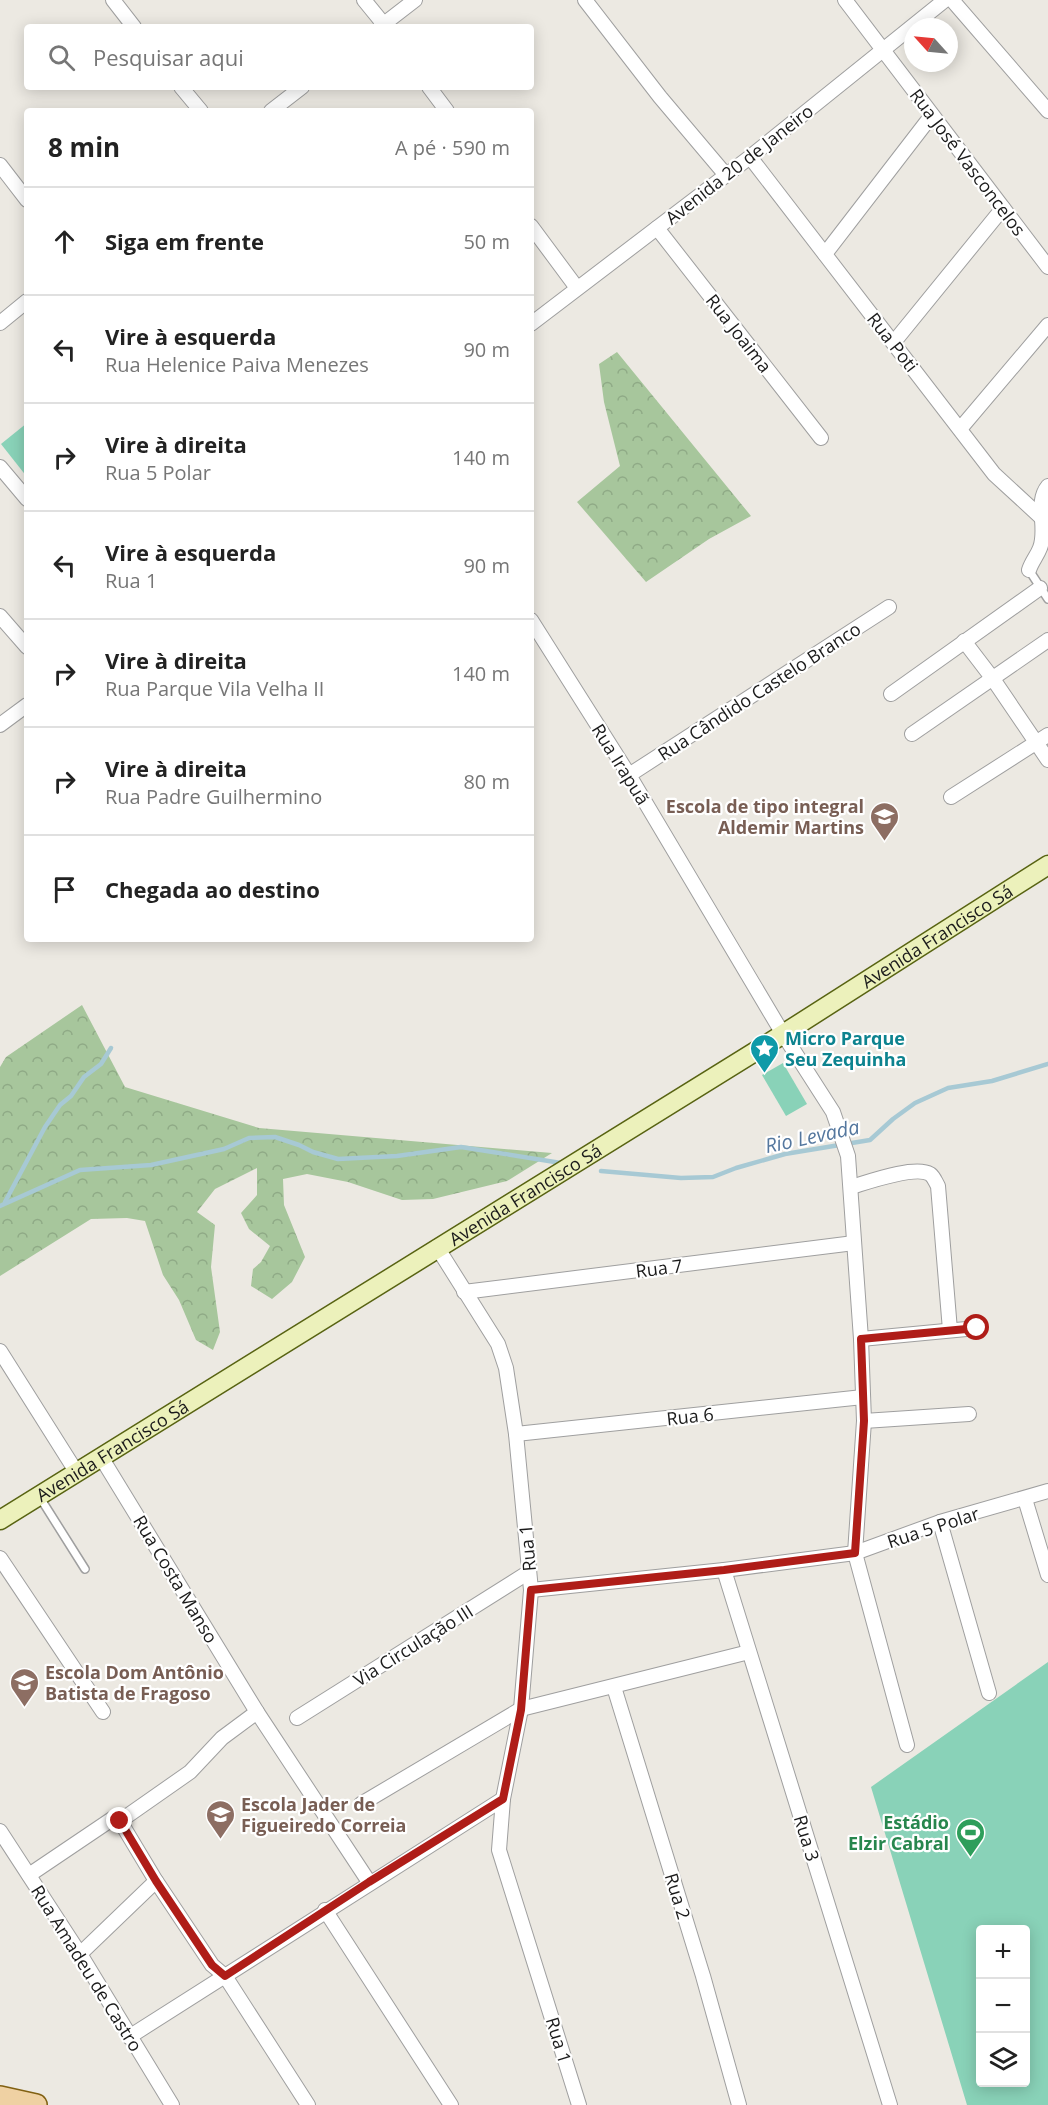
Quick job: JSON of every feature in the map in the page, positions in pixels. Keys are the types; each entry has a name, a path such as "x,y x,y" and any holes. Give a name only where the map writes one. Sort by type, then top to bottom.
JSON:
{"main road":[{"name":"Avenida Francisco Sá","path":"0,1520 783,1034 1048,865"},
{"path":"0,2097 36,2105"}],"street":[{"path":"113,0 132,24"},
{"path":"364,0 382,24"},
{"path":"385,24 415,0"},
{"path":"585,0 660,97 725,174"},
{"name":"Rua José Vasconcelos","path":"845,0 1048,267"},
{"name":"Avenida 20 de Janeiro","path":"534,322 750,157 945,0"},
{"path":"952,0 1048,111"},
{"path":"184,90 198,108"},
{"path":"275,108 298,90"},
{"path":"431,90 445,108"},
{"path":"825,254 932,115"},
{"name":"Rua Poti","path":"750,157 994,474 1046,519"},
{"path":"0,165 24,196"},
{"path":"894,342 1003,208"},
{"name":"Rua Joaima","path":"657,228 821,438"},
{"path":"534,230 577,288"},
{"path":"0,323 24,303"},
{"path":"960,429 1048,325"},
{"path":"0,467 24,496"},
{"path":"1029,570 1034,556 1041,548 1046,519 1041,500 1048,486"},
{"path":"891,694 964,641 1044,593"},
{"name":"Rua Cândido Castelo Branco","path":"629,775 889,607"},
{"path":"0,615 24,643"},
{"name":"Rua Irapuã","path":"534,625 629,775 783,1034 833,1112 848,1156 861,1339 864,1421 855,1553 907,1745"},
{"path":"912,734 1048,640"},
{"path":"964,641 1043,739 1048,760"},
{"path":"0,725 24,707"},
{"path":"951,797 1043,739"},
{"path":"851,1187 915,1170 928,1173 938,1186 950,1330"},
{"name":"Rua 7","path":"464,1292 854,1243"},
{"name":"Rua 1","path":"437,1247 498,1344 503,1357 516,1434 531,1590 521,1710 503,1799 499,1850 579,2105"},
{"path":"861,1339 977,1328"},
{"path":"0,1351 77,1473"},
{"name":"Rua 6","path":"516,1434 863,1397"},
{"path":"864,1421 969,1414"},
{"name":"Rua Costa Manso","path":"102,1457 257,1712 369,1882"},
{"name":"Rua 5 Polar","path":"531,1590 724,1570 855,1553 940,1522 1048,1491"},
{"path":"1025,1499 1048,1575"},
{"path":"940,1522 989,1693"},
{"path":"0,1558 103,1712"},
{"name":"Rua 3","path":"724,1570 890,2105"},
{"name":"Via Circulação III","path":"297,1718 529,1572"},
{"path":"361,1804 521,1710 749,1652"},
{"name":"Rua 2","path":"614,1687 703,1976 739,2105"},
{"path":"120,1821 190,1772 222,1737 257,1712"},
{"path":"129,2037 369,1882 503,1799"},
{"path":"29,1875 112,1819 120,1821 156,1881 212,1965 225,1976 308,2105"},
{"name":"Rua Amadeu de Castro","path":"0,1831 80,1954 172,2105"},
{"path":"80,1954 156,1881"},
{"path":"325,1910 451,2105"}],"lane":[{"path":"1029,570 1044,593"},
{"path":"39,1496 85,1569"}],"green space":[{"path":"617,352 751,516 709,539 646,582 577,502 620,466 604,402 599,364"},
{"path":"24,425 24,473 1,444"},
{"path":"82,1005 125,1087 259,1128 552,1153 507,1181 433,1199 402,1200 348,1182 307,1174 283,1179 284,1205 305,1257 292,1282 272,1299 251,1286 253,1269 261,1262 270,1246 249,1229 241,1213 257,1195 257,1168 215,1189 197,1212 215,1225 211,1267 220,1332 213,1350 196,1340 179,1300 163,1275 145,1221 127,1218 91,1219 0,1276 0,1067 6,1057"},
{"path":"783,1063 807,1104 786,1116 762,1075"},
{"name":"Estádio Elzir Cabral","path":"1048,1662 1048,2105 967,2105 871,1787"}],"waterway":[{"path":"5,1202 45,1127 60,1105 71,1096 84,1077 101,1064 111,1048"},
{"name":"Rio Levada","path":"601,1171 681,1178 713,1177 785,1154 870,1140 915,1103 948,1088 992,1081 1048,1064"},
{"path":"0,1206 80,1170 151,1165 224,1149 249,1138 275,1137 338,1159 397,1156 461,1147 561,1163"}],"place":[{"name":"Escola de tipo integral Aldemir Martins","path":"885,842"},
{"name":"Micro Parque Seu Zequinha","path":"764,1074"},
{"name":"Escola Dom Antônio Batista de Fragoso","path":"24,1708"},
{"name":"Escola Jader de Figueiredo Correia","path":"220,1840"},
{"name":"Estádio Elzir Cabral","path":"970,1858"}],"route":[{"path":"120,1821 156,1881 212,1965 225,1976 369,1882 503,1799 521,1710 531,1590 724,1570 855,1553 864,1421 861,1339 977,1328"}]}
